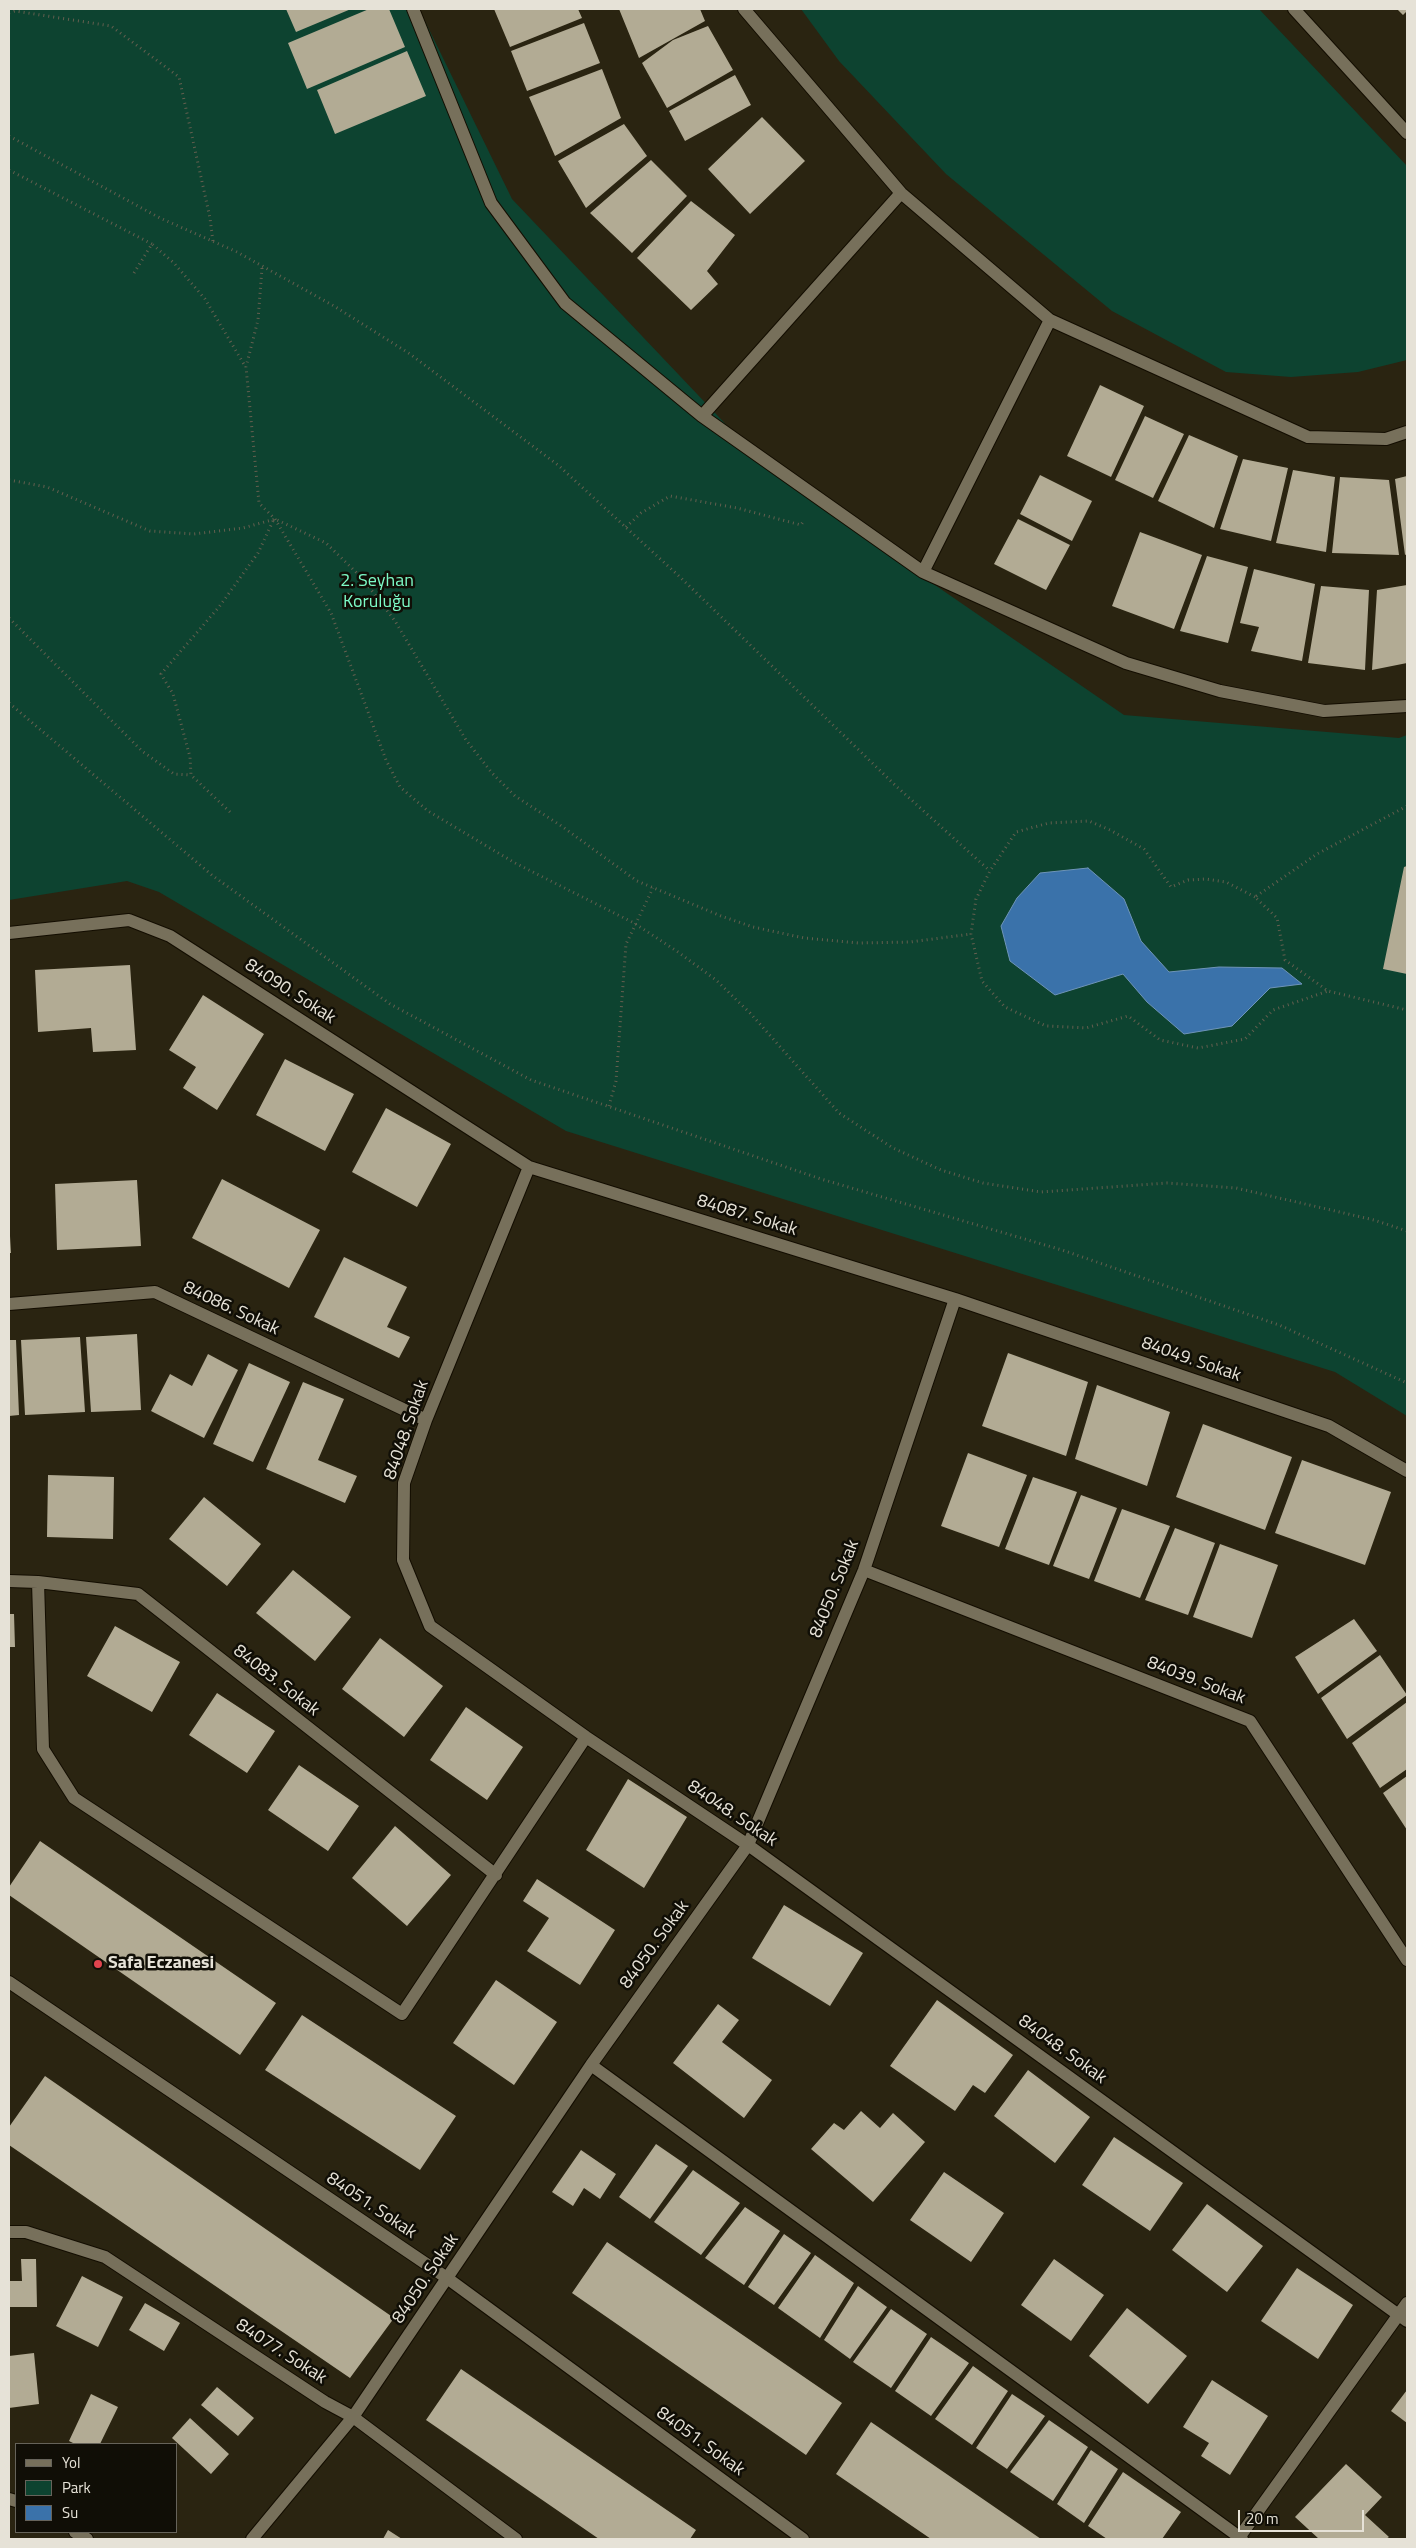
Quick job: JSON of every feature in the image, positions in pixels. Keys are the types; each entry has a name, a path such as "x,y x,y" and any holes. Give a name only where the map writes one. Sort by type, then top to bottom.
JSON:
{"street":[{"path":"413,9 491,203 565,303 702,416 923,572 1126,663 1220,691 1324,711 1407,706"},
{"path":"744,9 901,192 1050,320 1308,438 1386,439 1407,432"},
{"path":"1294,9 1407,133"},
{"path":"702,416 901,192"},
{"path":"923,572 1050,320"},
{"name":"84090. Sokak","path":"9,933 129,920 170,936 529,1167"},
{"name":"84087. Sokak","path":"529,1167 955,1299"},
{"name":"84048. Sokak","path":"529,1167 426,1420 404,1483 403,1560 430,1626 586,1737 748,1845 1404,2318"},
{"name":"84086. Sokak","path":"9,1304 155,1292 426,1420"},
{"name":"84049. Sokak","path":"955,1299 1329,1426 1407,1471"},
{"name":"84050. Sokak","path":"252,2539 353,2418 591,2065 748,1845 864,1570 955,1299"},
{"name":"84039. Sokak","path":"864,1570 1250,1721 1407,1960"},
{"name":"84083. Sokak","path":"9,1581 38,1582 138,1594 496,1875"},
{"path":"38,1582 43,1749 74,1798 402,2014 586,1737"},
{"name":"84051. Sokak","path":"9,1982 447,2278 803,2539"},
{"path":"591,2065 1240,2539 1404,2318 1407,2303"},
{"name":"84077. Sokak","path":"9,2232 26,2232 105,2257 325,2402 353,2418 516,2539"}],"path":[{"path":"9,13 15,12 111,26 179,77 210,218 213,242"},
{"path":"9,136 160,218 237,252 262,268 334,306 410,354 558,465 802,693 896,786 990,870"},
{"path":"9,170 152,244 174,263 205,298 246,367"},
{"path":"134,273 152,244"},
{"path":"262,268 258,320 246,367 259,504 274,519 331,613 386,760 400,787 428,811 515,863 636,925 716,980 750,1013 839,1113 893,1148 941,1170 983,1183 1041,1192 1167,1183 1236,1188 1374,1220 1407,1231"},
{"path":"9,480 47,487 150,531 194,534 243,528 274,519 326,543 362,578 395,621 466,740 492,773 509,790 637,881 721,916 753,927 804,938 859,943 910,942 970,934"},
{"path":"626,527 641,513 670,496 737,508 801,524 809,516"},
{"path":"191,775 190,757 173,694 161,674 219,607 258,553 274,519"},
{"path":"9,618 142,751 174,774 191,775 230,812"},
{"path":"9,703 213,876 390,1004 530,1080 821,1179 1062,1250 1270,1322 1407,1383"},
{"path":"1255,896 1317,854 1407,806"},
{"path":"1328,990 1273,1010 1244,1039 1198,1048 1160,1040 1128,1016 1086,1028 1046,1026 1005,1007 982,981 970,934 976,899 990,870 1016,832 1049,823 1089,821 1144,849 1171,887 1188,880 1206,879 1226,882 1255,896 1277,918 1285,960 1328,990 1407,1010"},
{"path":"609,1106 616,1081 626,944 653,888"}],"green space":[{"name":"2. Seyhan Koruluğu","path":"9,9 419,9 512,199 772,473 1124,715 1399,738 1407,735 1407,1416 1335,1372 566,1131 159,892 127,881 9,900"},
{"path":"801,9 1259,9 1407,166 1407,360 1358,372 1291,377 1226,372 1112,311 946,174 839,61"}],"water":[{"path":"1088,868 1124,899 1141,941 1169,972 1219,967 1282,968 1302,984 1270,988 1232,1026 1184,1034 1147,1002 1123,974 1055,995 1010,961 1001,926 1017,898 1040,873"}],"building":[{"path":"286,9 351,9 296,32"},
{"path":"369,9 389,9 405,47 307,89 288,43"},
{"path":"494,9 578,9 582,18 510,47"},
{"path":"619,9 700,9 705,21 639,58"},
{"path":"1397,9 1407,9 1407,11 1403,15"},
{"path":"584,23 600,63 527,91 511,51"},
{"path":"708,26 733,70 667,108 642,63 673,40"},
{"path":"407,51 426,96 335,134 317,90"},
{"path":"602,69 621,118 555,156 529,97"},
{"path":"735,75 751,105 685,141 669,111"},
{"path":"762,117 805,161 750,214 708,169"},
{"path":"624,124 647,156 586,208 558,161"},
{"path":"651,160 687,196 632,253 590,213"},
{"path":"691,201 735,235 707,271 718,284 691,310 637,258"},
{"path":"1100,385 1144,406 1111,477 1067,456"},
{"path":"1145,416 1184,434 1153,498 1115,480"},
{"path":"1189,435 1238,456 1214,528 1158,501"},
{"path":"1243,459 1288,468 1271,541 1220,529"},
{"path":"1293,470 1335,477 1326,552 1276,543"},
{"path":"1040,475 1092,501 1072,541 1020,514"},
{"path":"1407,476 1407,554 1405,555 1395,479"},
{"path":"1340,477 1389,480 1399,555 1332,553"},
{"path":"1018,519 1070,545 1046,590 994,564"},
{"path":"1140,532 1202,555 1174,629 1112,606"},
{"path":"1207,556 1248,567 1228,643 1180,631"},
{"path":"1254,569 1315,584 1302,661 1251,651 1259,627 1240,623"},
{"path":"1407,585 1407,663 1372,670 1377,590"},
{"path":"1321,586 1369,590 1365,670 1308,663"},
{"path":"1407,866 1407,974 1383,969 1404,867"},
{"path":"130,965 136,1050 93,1052 91,1028 38,1032 35,970"},
{"path":"203,995 264,1034 217,1110 183,1088 196,1067 169,1050"},
{"path":"285,1059 354,1094 325,1151 256,1115"},
{"path":"386,1108 451,1144 417,1207 352,1172"},
{"path":"222,1179 320,1230 289,1288 192,1238"},
{"path":"137,1180 141,1246 57,1250 55,1184"},
{"path":"10,1236 11,1253 9,1253"},
{"path":"344,1257 407,1287 387,1327 410,1337 399,1358 314,1317"},
{"path":"137,1334 141,1410 91,1412 86,1337"},
{"path":"80,1337 85,1412 25,1415 21,1340"},
{"path":"9,1340 16,1340 19,1415 9,1416"},
{"path":"1008,1353 1088,1382 1066,1456 982,1426"},
{"path":"208,1354 238,1370 204,1438 151,1411 170,1374 192,1386"},
{"path":"249,1363 290,1382 253,1462 213,1444"},
{"path":"303,1382 344,1399 318,1460 357,1476 345,1503 266,1469"},
{"path":"1097,1385 1170,1412 1147,1486 1075,1459"},
{"path":"1203,1424 1292,1457 1265,1530 1176,1497"},
{"path":"968,1453 1027,1475 999,1547 941,1526"},
{"path":"1302,1460 1391,1492 1365,1565 1275,1533"},
{"path":"48,1475 114,1477 113,1539 47,1537"},
{"path":"1033,1477 1077,1492 1049,1565 1005,1549"},
{"path":"1081,1495 1117,1508 1089,1579 1053,1566"},
{"path":"204,1497 261,1544 227,1586 169,1539"},
{"path":"1122,1509 1170,1526 1140,1598 1094,1581"},
{"path":"1175,1528 1215,1543 1188,1615 1145,1600"},
{"path":"1220,1544 1278,1565 1252,1638 1193,1617"},
{"path":"293,1570 351,1617 315,1661 256,1613"},
{"path":"9,1614 14,1614 15,1647 9,1647"},
{"path":"1354,1619 1377,1651 1318,1694 1295,1657"},
{"path":"115,1626 180,1662 152,1712 87,1676"},
{"path":"380,1638 443,1686 404,1737 342,1689"},
{"path":"1380,1655 1407,1695 1347,1739 1321,1698"},
{"path":"217,1693 275,1731 247,1773 189,1735"},
{"path":"1407,1702 1407,1769 1380,1788 1352,1743"},
{"path":"466,1707 523,1747 487,1800 430,1760"},
{"path":"299,1765 359,1806 328,1851 268,1810"},
{"path":"1407,1776 1407,1830 1383,1793"},
{"path":"628,1779 687,1817 644,1888 586,1850"},
{"path":"395,1826 451,1875 407,1926 352,1878"},
{"path":"40,1841 276,2003 240,2055 9,1895 9,1887"},
{"path":"537,1879 615,1930 580,1985 527,1951 549,1918 523,1901"},
{"path":"784,1905 863,1953 830,2006 752,1958"},
{"path":"496,1980 557,2022 514,2085 453,2043"},
{"path":"937,2000 1013,2055 985,2093 973,2085 955,2111 890,2066"},
{"path":"718,2004 739,2020 722,2042 772,2080 744,2118 673,2063"},
{"path":"302,2015 456,2116 420,2170 265,2070"},
{"path":"1028,2070 1090,2117 1055,2163 994,2116"},
{"path":"45,2076 394,2318 350,2378 9,2145 9,2127"},
{"path":"861,2111 880,2128 893,2113 925,2142 873,2202 811,2149 834,2123 844,2130"},
{"path":"1114,2137 1183,2183 1150,2231 1082,2185"},
{"path":"656,2144 688,2166 650,2219 619,2197"},
{"path":"581,2150 616,2174 600,2199 584,2188 573,2206 552,2192"},
{"path":"693,2170 740,2203 701,2255 654,2222"},
{"path":"944,2172 1004,2213 971,2262 910,2220"},
{"path":"1207,2204 1263,2246 1227,2292 1172,2250"},
{"path":"745,2207 780,2231 744,2285 705,2258"},
{"path":"784,2234 811,2253 774,2305 748,2287"},
{"path":"607,2242 842,2403 806,2455 572,2293"},
{"path":"815,2255 854,2283 820,2338 778,2308"},
{"path":"21,2259 36,2259 37,2307 9,2307 9,2281 22,2281"},
{"path":"1054,2259 1104,2295 1071,2341 1021,2305"},
{"path":"1297,2268 1353,2305 1318,2359 1261,2321"},
{"path":"82,2276 123,2297 98,2347 56,2326"},
{"path":"858,2286 887,2307 850,2359 824,2340"},
{"path":"145,2303 180,2323 164,2351 129,2330"},
{"path":"1127,2308 1187,2356 1148,2404 1089,2356"},
{"path":"891,2309 927,2334 891,2388 853,2362"},
{"path":"931,2337 969,2363 931,2416 895,2391"},
{"path":"34,2353 39,2404 9,2408 9,2356"},
{"path":"973,2366 1008,2391 972,2445 935,2419"},
{"path":"461,2369 696,2530 690,2539 599,2539 426,2420"},
{"path":"1212,2380 1268,2416 1230,2475 1201,2456 1209,2443 1183,2427"},
{"path":"217,2387 254,2418 238,2436 201,2405"},
{"path":"1407,2390 1407,2423 1391,2411"},
{"path":"91,2394 118,2407 100,2443 73,2443 69,2441"},
{"path":"1012,2394 1045,2416 1007,2469 976,2448"},
{"path":"190,2418 229,2454 211,2474 172,2438"},
{"path":"1049,2420 1088,2447 1053,2501 1010,2472"},
{"path":"871,2422 1041,2539 931,2539 836,2474"},
{"path":"1091,2450 1118,2469 1084,2523 1057,2504"},
{"path":"1346,2464 1382,2497 1365,2515 1389,2537 1386,2539 1319,2539 1295,2517"},
{"path":"1123,2472 1181,2512 1162,2539 1107,2539 1088,2526"},
{"path":"388,2530 402,2539 383,2539"}],"place":[{"name":"Safa Eczanesi","path":"98,1964"}]}
